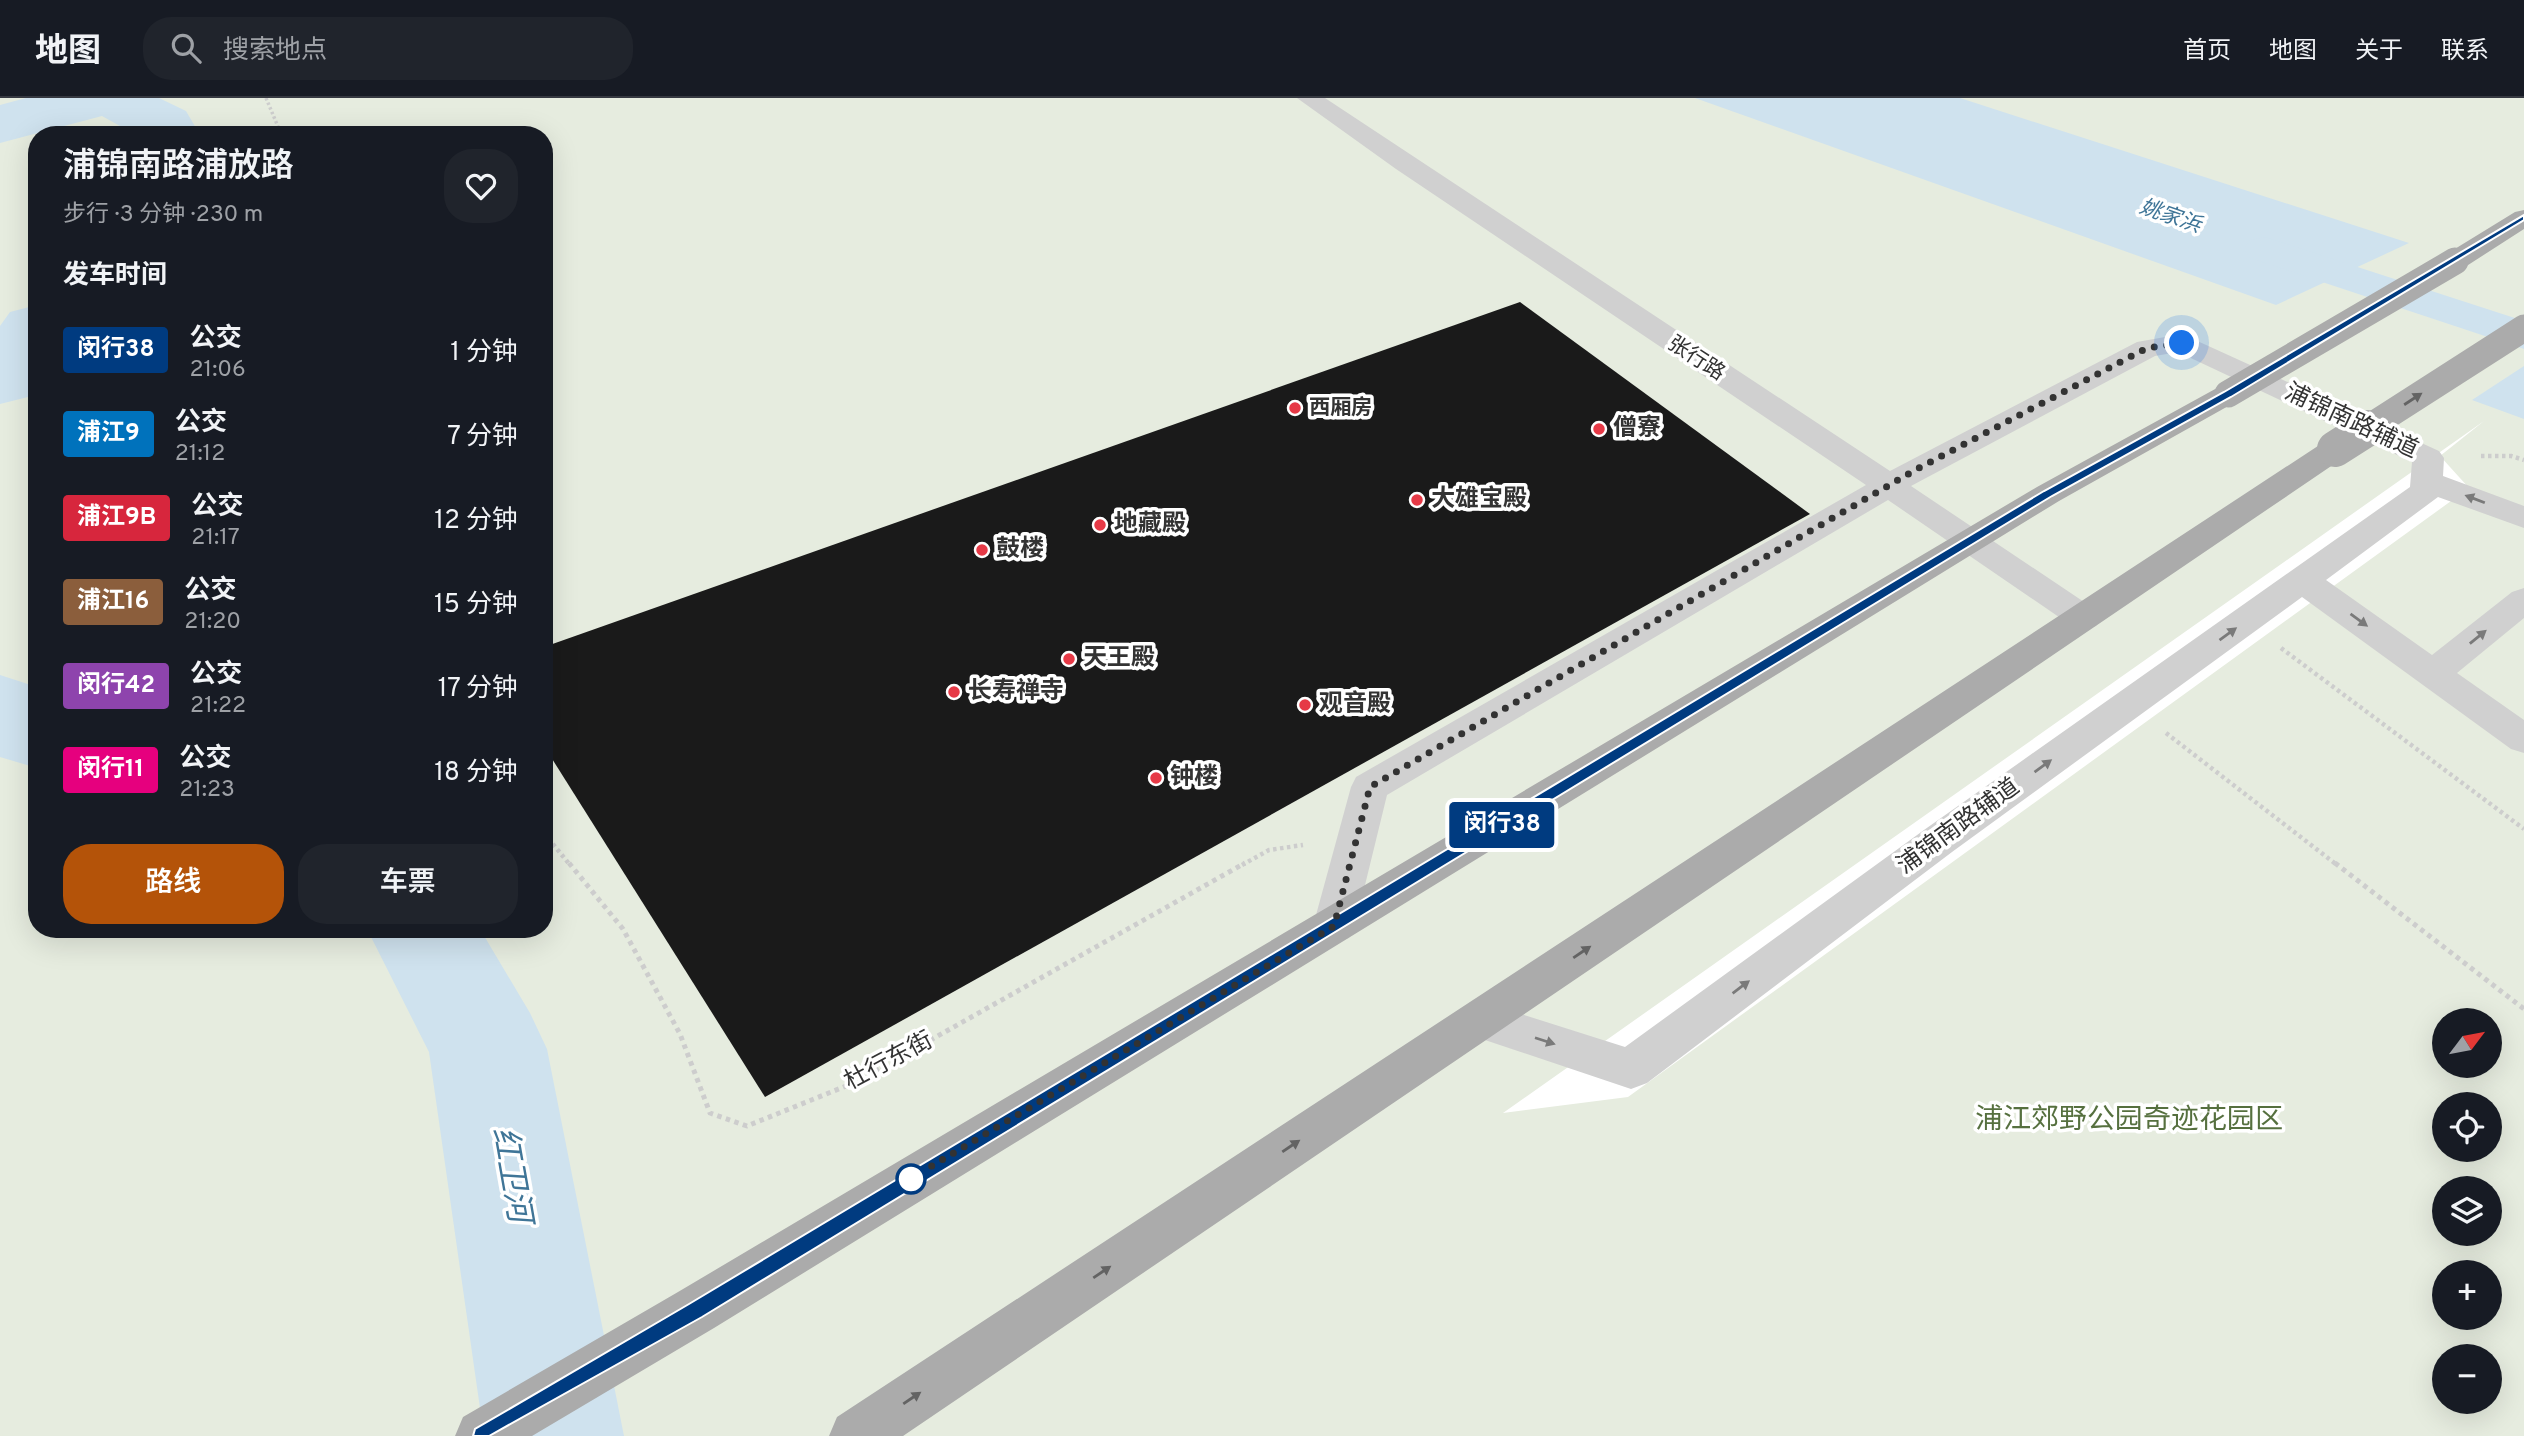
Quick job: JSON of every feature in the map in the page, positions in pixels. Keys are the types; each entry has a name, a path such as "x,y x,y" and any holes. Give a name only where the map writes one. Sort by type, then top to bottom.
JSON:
{"main road":[{"path":"482,1436 696,1310 789,1251 1334,926 2048,494 2228,394 2524,218"},
{"path":"856,1436 2335,449 2524,328"}],"street":[{"name":"张行路","path":"1309,98 1505,233 1890,486 2084,618"},
{"name":"浦锦南路辅道","path":"1334,926 1370,787 1917,469 2147,348 2182,343 2428,458 2426,491 1927,849 1631,1069 1480,1020"},
{"path":"2427,481 2524,518"},
{"path":"2304,580 2524,739"},
{"path":"2432,673 2524,600"}],"path":[{"path":"266,98 278,126"},
{"path":"2277,645 2524,830"},
{"path":"2129,705 2524,1009"},
{"name":"杜行东街","path":"553,844 622,929 680,1034 710,1113 747,1126 856,1082 1269,850 1356,838"}],"green space":[{"name":"浦江郊野公园奇迹花园区","path":"0,98 2524,98 2524,1436 0,1436","holes":["2484,421 2440,456 2469,488 1628,1097 1503,1113"]}],"water":[{"path":"1695,98 1960,98 2409,243 2276,305"},
{"path":"2524,366 2524,419 2472,400"}],"building":[{"name":"长寿禅寺","path":"1520,302 1810,514 765,1097 553,760 553,644"}],"waterway":[{"path":"0,124 99,98"},
{"name":"红卫河","path":"118,98 130,108 165,126"},
{"name":"姚家浜","path":"2265,249 2524,336"},
{"name":"红卫河","path":"0,380 28,341"},
{"name":"红卫河","path":"0,710 15,723 28,728"},
{"name":"红卫河","path":"427,938 488,1049 554,1436"}],"bus line":[{"name":"闵行38","path":"482,1436 696,1310 789,1251 1357,912 2048,494 2228,394 2524,218"}],"place":[{"name":"西厢房","path":"1295,408"},
{"name":"僧寮","path":"1599,429"},
{"name":"大雄宝殿","path":"1417,500"},
{"name":"地藏殿","path":"1100,525"},
{"name":"鼓楼","path":"982,550"},
{"name":"天王殿","path":"1069,659"},
{"name":"长寿禅寺","path":"954,692"},
{"name":"观音殿","path":"1305,705"},
{"name":"钟楼","path":"1156,778"}],"route":[{"path":"911,1179 905,1182 1334,926 1370,787 1917,469 2147,348 2182,343"}]}
